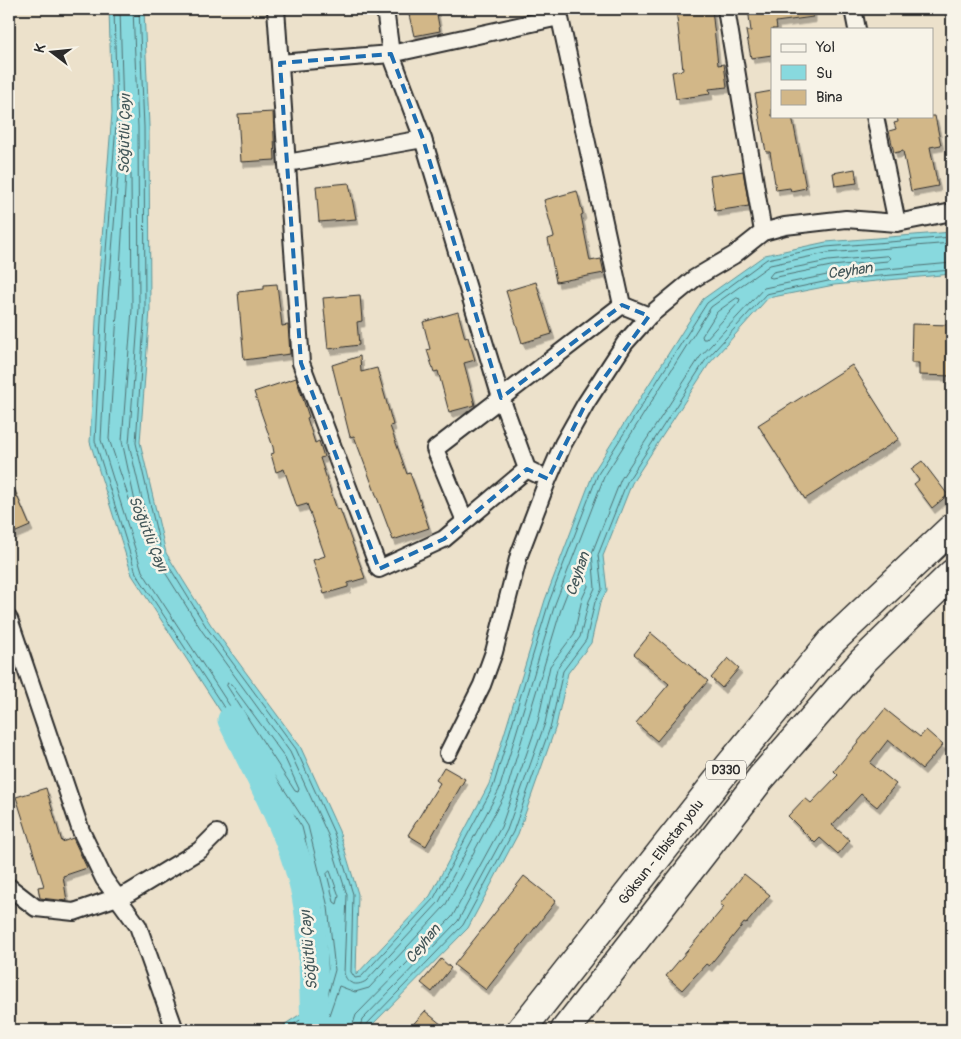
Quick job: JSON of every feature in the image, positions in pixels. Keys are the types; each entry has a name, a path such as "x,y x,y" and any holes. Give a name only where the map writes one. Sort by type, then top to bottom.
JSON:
{"highway":[{"name":"Göksun - Elbistan yolu","path":"521,1030 730,765 831,642 952,528"},
{"name":"D330","path":"566,1030 761,778 863,661 952,574"}],"street":[{"path":"276,9 301,363 379,569 444,539 527,468"},
{"path":"386,9 391,54 423,139 501,398 527,468 548,479"},
{"path":"726,9 763,232"},
{"path":"853,9 857,28"},
{"path":"280,63 391,54 559,13 622,306"},
{"path":"875,118 897,223"},
{"path":"287,163 423,139"},
{"path":"448,753 482,685 494,652 519,555 548,479 586,402 625,343 648,316 695,278 734,255 763,232 785,226 846,219 897,223 952,212"},
{"path":"622,306 648,316"},
{"path":"465,521 435,449 622,306"},
{"path":"9,619 81,831 104,879 138,926 147,945 175,1030"},
{"path":"9,887 36,908 74,912 130,893 200,850 217,834"}],"highlighted area":[{"path":"391,54 423,139 501,398 622,305 649,316 586,403 548,479 527,469 444,539 379,569 301,363 280,63"}],"water":[{"name":"Ceyhan","path":"109,9 144,9 149,126 150,310 140,442 166,553 211,625 300,746 339,831 358,894 356,975 430,896 489,784 545,600 594,471 703,299 765,255 826,242 952,232 952,274 834,285 768,298 709,364 632,483 603,556 607,590 600,603 591,643 568,673 556,726 518,834 468,928 367,1030 276,1030 313,1006 323,970 317,909 297,829 132,575 90,442 97,300 112,113"}],"building":[{"path":"436,9 440,31 414,36 409,15"},
{"path":"676,9 712,9 718,65 724,64 727,87 709,89 710,94 676,99 672,72 683,70"},
{"path":"748,9 813,9 813,17 776,22 777,28 771,28 771,55 751,58 746,31 751,31"},
{"path":"771,91 771,118 792,118 806,188 791,191 790,188 776,190 770,152 766,152 755,94"},
{"path":"273,112 275,160 241,162 238,114"},
{"path":"935,116 941,145 930,147 938,186 911,191 903,151 894,153 889,131 896,129 894,123 898,122 897,118 934,118"},
{"path":"855,169 857,183 835,186 833,173"},
{"path":"743,171 749,206 715,211 710,176"},
{"path":"349,183 356,219 319,222 316,186"},
{"path":"577,191 583,214 581,215 590,261 601,259 604,273 556,282 548,239 554,237 544,200"},
{"path":"536,282 552,334 522,343 506,291"},
{"path":"277,284 282,326 288,325 290,354 244,360 238,292 264,289 264,285"},
{"path":"360,295 362,321 357,322 359,345 328,349 323,298"},
{"path":"458,312 465,338 468,337 475,360 464,363 475,405 449,412 438,371 434,372 427,350 430,349 423,322"},
{"path":"912,324 952,325 952,376 919,375 919,363 911,363"},
{"path":"360,356 361,372 377,368 393,425 390,426 407,474 410,473 429,528 393,540 354,436 350,437 332,365"},
{"path":"852,365 899,439 805,499 758,425"},
{"path":"296,378 309,417 307,418 315,443 319,441 324,457 320,458 337,510 340,509 365,578 348,583 348,587 324,594 313,560 325,556 307,504 297,507 284,469 276,472 271,454 274,453 273,447 254,392"},
{"path":"922,461 948,495 932,508 914,484 919,480 911,469"},
{"path":"9,477 30,526 9,535"},
{"path":"651,633 708,681 657,741 636,723 669,684 634,654"},
{"path":"728,658 739,668 722,688 711,678"},
{"path":"885,709 920,737 926,730 943,745 922,769 888,740 870,763 896,784 877,807 861,794 832,825 850,840 838,854 820,838 815,843 788,816 805,798 811,803 838,775 834,771"},
{"path":"444,767 465,779 426,846 408,835 440,783 436,780"},
{"path":"46,788 62,842 73,838 87,868 63,876 67,901 40,898 38,887 44,886 16,797"},
{"path":"744,874 770,895 709,966 706,964 682,990 666,976 724,907 720,904"},
{"path":"524,876 556,901 486,990 454,965"},
{"path":"441,959 451,968 432,992 421,983"},
{"path":"425,1011 448,1030 408,1030"}],"waterway":[{"name":"Söğütlü Çayı","path":"232,720 281,819 303,882 312,937 315,1030"}]}
